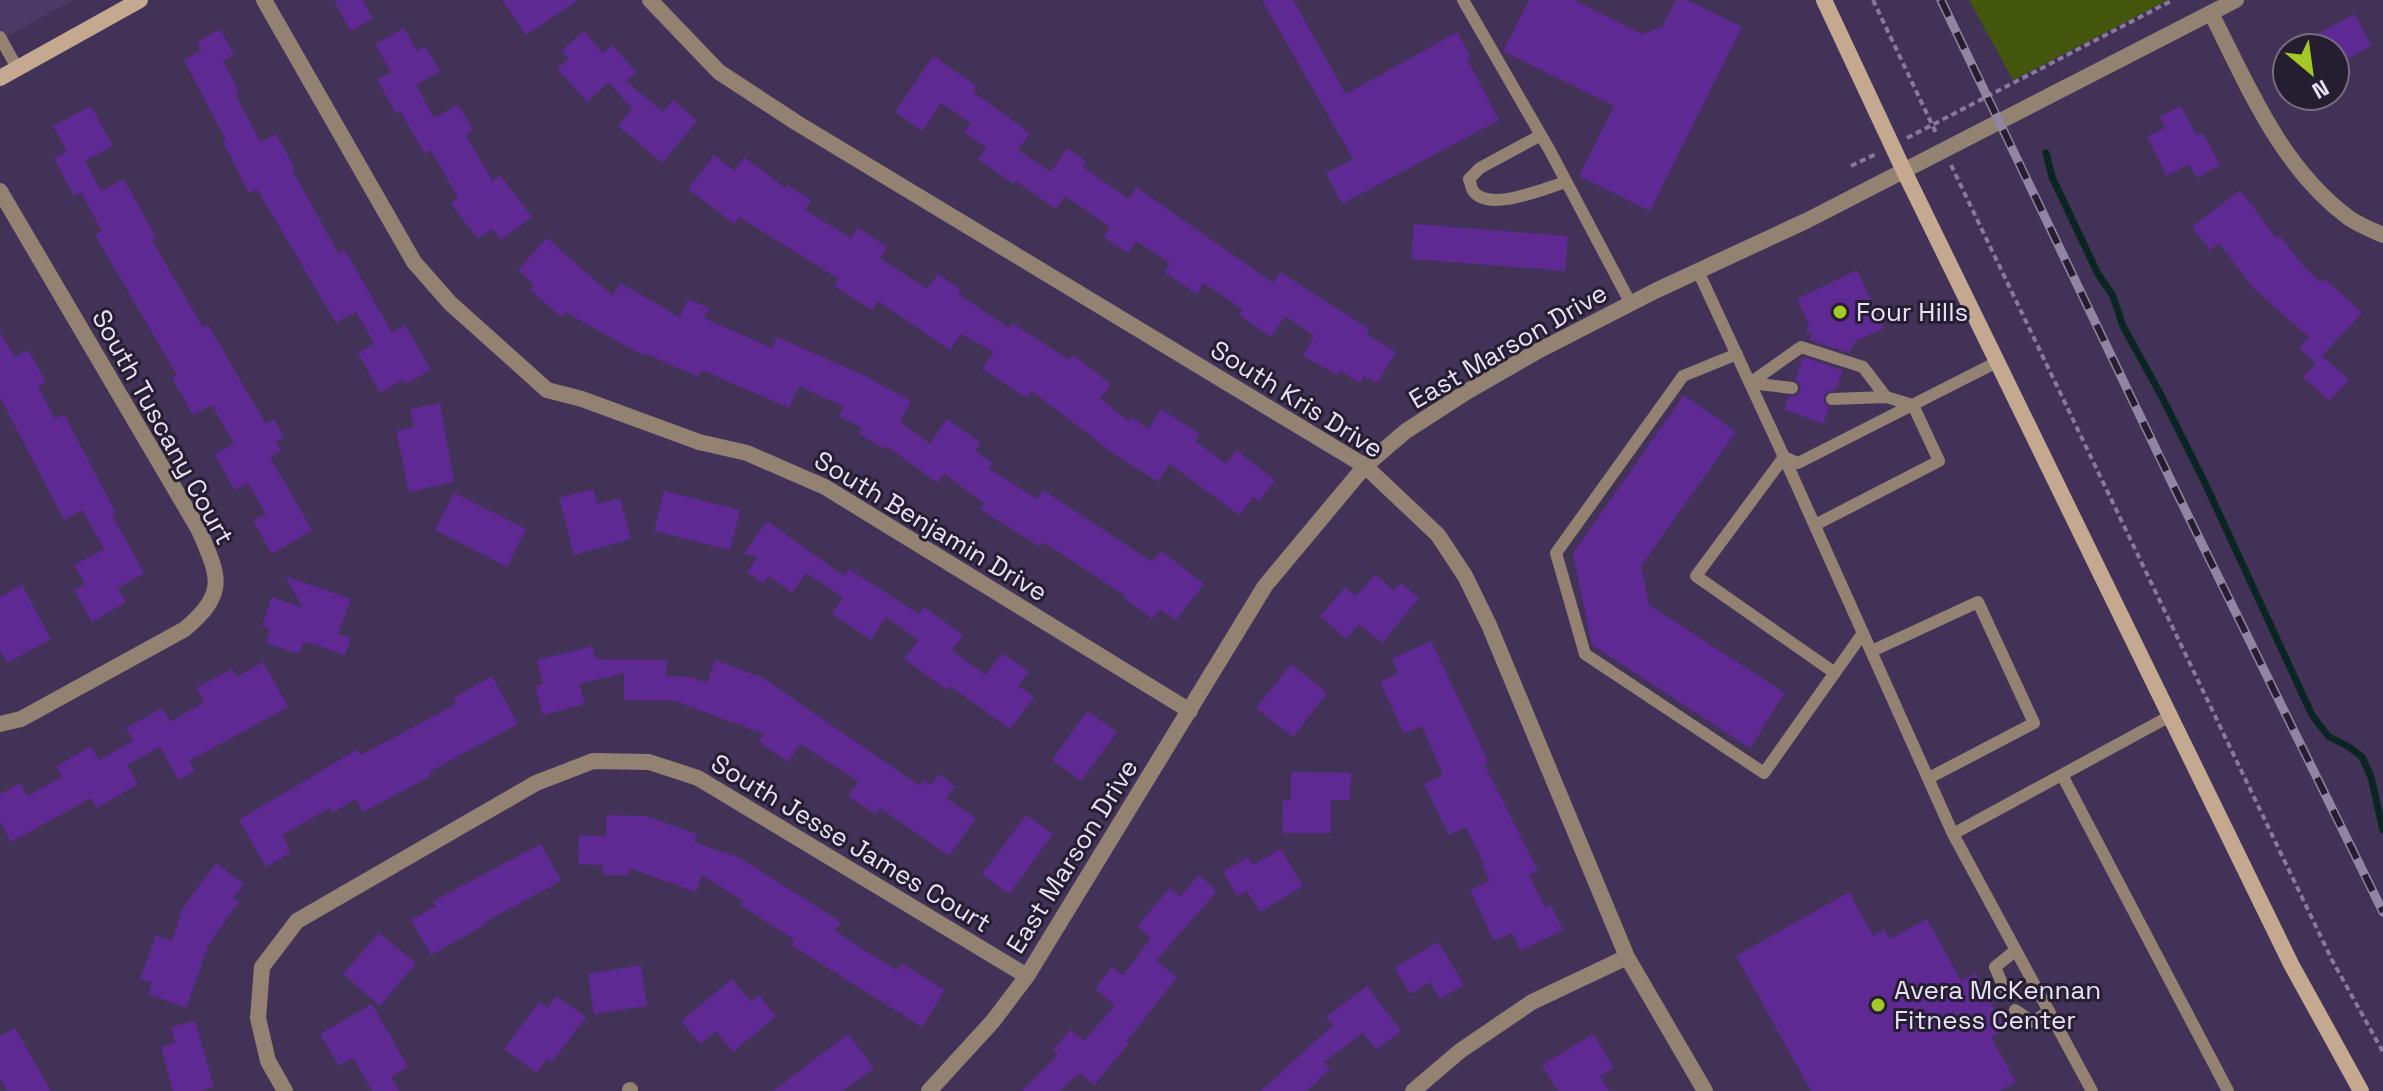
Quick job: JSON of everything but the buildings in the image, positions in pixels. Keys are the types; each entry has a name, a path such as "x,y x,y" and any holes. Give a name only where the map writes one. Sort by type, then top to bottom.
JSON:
{"main road":[{"path":"0,78 140,0"},
{"path":"1824,0 1904,171 2291,964 2361,1091"}],"street":[{"name":"South Benjamin Drive","path":"264,0 414,262 450,303 547,390 582,399 699,442 747,453 825,487 1190,711"},
{"name":"South Kris Drive","path":"650,0 719,72 797,123 1365,466 1438,535 1465,576 1489,625 1627,957 1705,1091"},
{"name":"East Marson Drive","path":"929,1091 993,1021 1027,976 1265,586 1365,466 1406,431 1536,352 1808,220 2236,0"},
{"path":"2211,13 2284,150 2310,182 2351,220 2383,235"},
{"name":"South Tuscany Court","path":"0,191 199,530 216,570 214,591 207,610 185,629 21,719 0,724"},
{"name":"South Jesse James Court","path":"285,1091 268,1061 258,1018 262,967 297,921 536,783 593,761 649,762 698,778 1027,976"},
{"path":"1413,1091 1460,1051 1532,1002 1627,957"}],"lane":[{"path":"1463,0 1541,135 1631,304"},
{"path":"0,37 17,68"},
{"path":"1541,135 1480,168 1469,179 1474,192 1488,201 1500,200 1566,182"},
{"path":"1698,271 1953,834 2092,1091"},
{"path":"1750,383 1801,347 1863,367 1886,397"},
{"path":"1737,354 1683,376 1556,553 1585,654 1764,773 1863,633"},
{"path":"1784,457 1798,463 1997,362"},
{"path":"1750,383 1792,388"},
{"path":"1815,525 1939,461 1913,405 1886,397 1832,399"},
{"path":"1784,457 1696,576 1835,673"},
{"path":"1872,651 1978,602 2034,723 1929,778"},
{"path":"1953,834 2170,716"},
{"path":"2062,775 2228,1091"},
{"path":"2004,988 1995,967 2016,950"},
{"path":"2015,1010 2033,1022 2049,1011"}],"path":[{"path":"1873,0 2332,960 2383,1052"},
{"path":"1851,166 2173,0"}],"shaded area":[{"path":"0,0 73,0 0,40"}],"green space":[{"path":"1969,0 2168,0 2013,80"}],"waterway":[{"path":"2046,153 2052,177 2098,274 2113,296 2123,326 2204,481 2312,715 2328,736 2362,757 2371,777 2383,830"}],"railway":[{"path":"1941,0 2175,489 2383,912"}],"place":[{"name":"Four Hills","path":"1840,312"},
{"name":"Avera McKennan Fitness Center","path":"1878,1005"}]}
